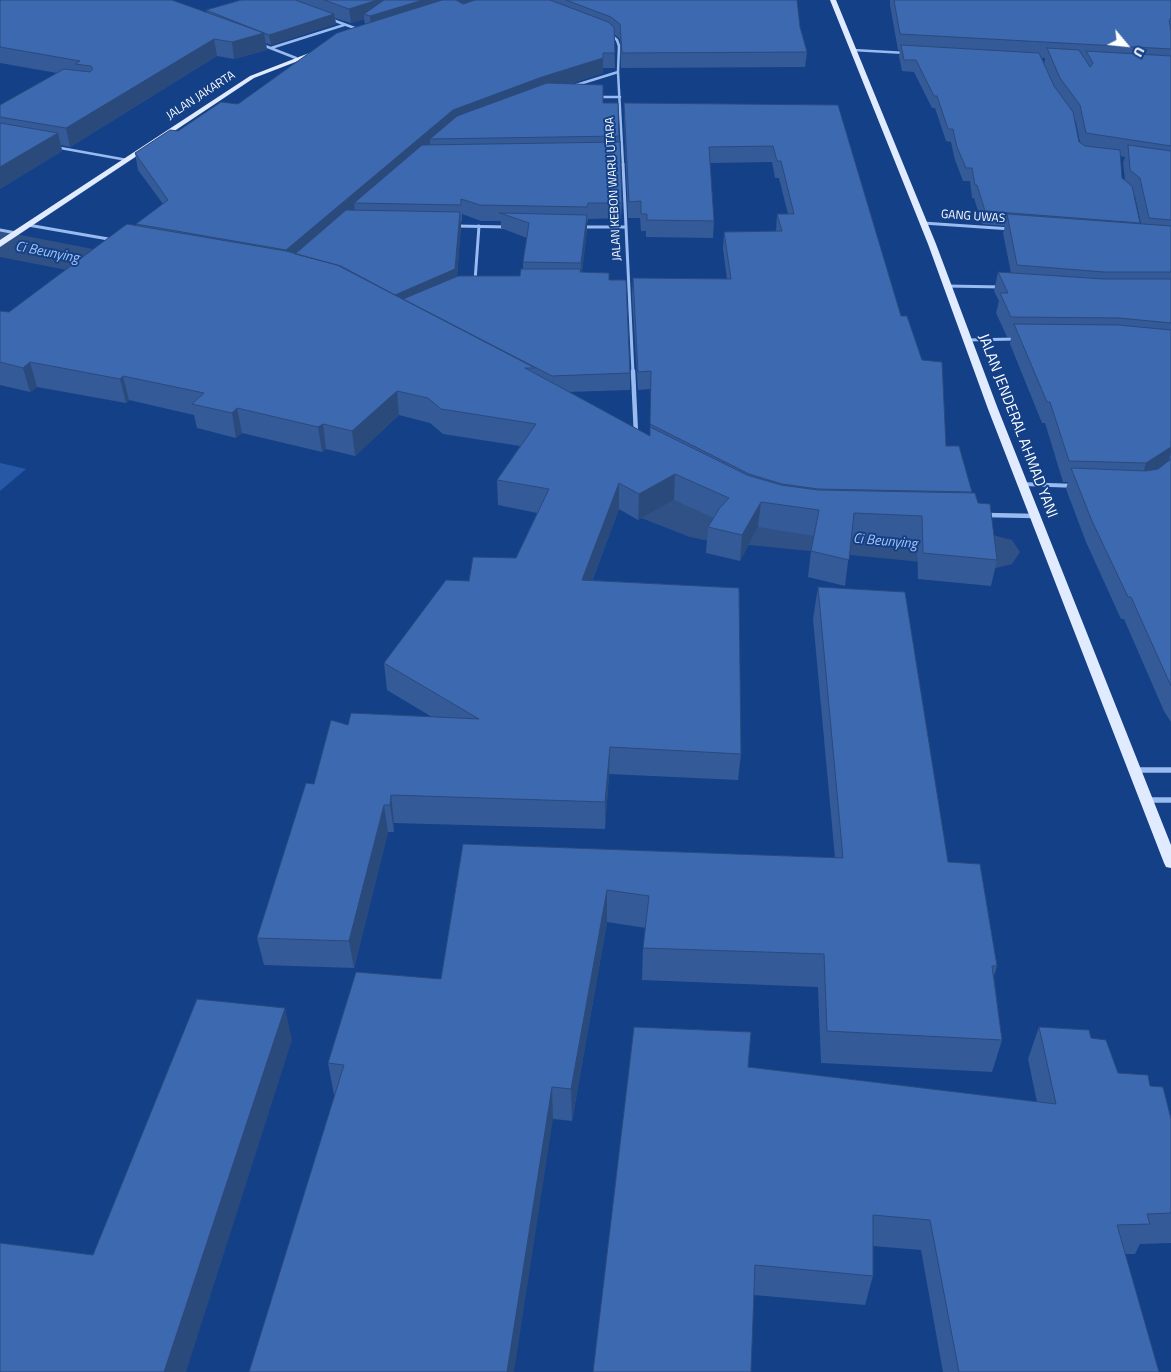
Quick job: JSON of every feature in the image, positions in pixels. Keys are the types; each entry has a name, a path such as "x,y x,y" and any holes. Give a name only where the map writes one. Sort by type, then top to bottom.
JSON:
{"main road":[{"name":"JALAN JENDERAL AHMAD YANI","path":"832,0 923,224 1022,484 1171,863"},
{"path":"362,34 370,34"},
{"name":"JALAN JAKARTA","path":"0,244 252,77 296,58 333,46"}],"street":[{"path":"328,18 362,34"},
{"path":"271,48 345,25"},
{"name":"JALAN KEBON WARU UTARA","path":"609,34 617,40 619,46 618,72 636,442"},
{"path":"253,41 296,58"},
{"path":"853,50 914,54"},
{"path":"571,86 618,72"},
{"path":"591,97 620,98"},
{"path":"49,146 128,160"},
{"path":"612,154 622,154"},
{"name":"GANG UWAS","path":"923,224 1012,229"},
{"path":"28,226 125,242"},
{"path":"451,226 518,226"},
{"path":"475,281 479,226"},
{"path":"577,227 626,227"},
{"path":"0,230 14,234"},
{"path":"467,284 475,281 485,281"},
{"path":"619,282 628,282"},
{"path":"947,286 1004,288"},
{"path":"967,340 1026,339"},
{"path":"1022,484 1081,486"},
{"path":"978,515 1036,516"},
{"path":"1134,770 1171,770"},
{"path":"1146,800 1171,800"}],"shaded area":[{"path":"0,463 26,469 0,491"}],"building":[{"path":"0,0 172,0 264,33 232,42 214,39 66,128 0,117 0,105 64,69 90,72 93,69 91,66 75,64 80,61 0,47"},
{"path":"241,0 295,0 334,14 269,35 206,10"},
{"path":"324,0 377,0 349,9"},
{"path":"384,0 423,0 370,16 364,14"},
{"path":"442,0 456,0 463,4 475,0 550,0 608,22 614,27 615,53 603,53 603,58 542,77 453,110 286,250 136,224 168,200 135,153 170,130 178,131 221,102 238,104 337,33"},
{"path":"566,0 797,0 800,27 807,52 622,53 620,24 611,17"},
{"path":"894,0 1171,0 1171,18 1169,20 1171,49 900,34"},
{"path":"901,45 1039,53 1054,86 1073,112 1079,142 1085,146 1120,150 1122,178 1132,186 1140,223 985,211 977,185 975,185 972,168 966,168 957,147 953,129 948,129 937,96 934,96 916,60 904,60"},
{"path":"1047,48 1079,50 1090,67 1093,63 1086,51 1171,56 1171,146 1086,133 1080,105 1060,78"},
{"path":"547,83 603,85 603,103 618,103 619,136 430,139 457,116"},
{"path":"624,103 838,105 901,316 907,316 922,360 942,362 946,446 959,446 972,492 818,489 782,484 749,474 650,424 651,371 638,372 633,278 731,279 724,232 782,231 777,214 794,214 781,161 777,161 773,146 709,147 714,221 647,220 647,214 641,214 641,201 629,202"},
{"path":"0,123 58,133 0,167"},
{"path":"620,142 622,203 588,203 587,207 480,205 461,199 461,205 354,203 422,145"},
{"path":"1128,145 1171,151 1171,220 1149,218 1140,178 1130,170"},
{"path":"346,210 460,212 455,269 395,295 341,266 295,254"},
{"path":"500,213 587,215 581,263 523,262 529,223"},
{"path":"1007,214 1171,226 1171,272 1104,272 1017,265"},
{"path":"127,224 286,251 337,265 535,368 525,368 650,436 650,427 747,475 781,485 818,490 975,493 978,503 990,504 997,560 923,553 922,516 854,513 849,560 811,551 819,510 761,502 742,535 708,527 719,509 729,498 675,474 639,494 619,483 582,580 739,588 741,754 610,747 605,802 391,795 390,805 384,805 349,941 257,938 306,783 314,784 331,720 348,725 351,713 479,719 384,663 446,580 469,581 473,557 516,558 549,489 497,480 536,424 441,409 428,398 397,391 352,431 323,424 318,427 237,408 232,413 192,404 204,393 123,376 120,379 30,362 23,368 0,362 0,311 9,312"},
{"path":"521,269 581,269 580,272 609,273 609,280 626,280 630,373 552,376 403,299 458,276 520,276"},
{"path":"998,272 1104,279 1171,279 1171,323 1119,318 1011,317 1000,293 1008,293"},
{"path":"1014,324 1118,325 1171,330 1171,447 1146,463 1069,461 1050,402 1047,402"},
{"path":"1171,459 1171,686 1131,597 1128,597 1092,521 1071,468 1146,471 1158,469"},
{"path":"818,587 905,592 948,862 980,864 997,966 992,966 1002,1040 827,1031 824,954 643,948 649,896 607,890 571,1089 552,1087 507,1372 249,1372 344,1065 328,1063 356,972 441,979 463,844 843,858"},
{"path":"197,999 285,1008 164,1372 0,1372 0,1243 93,1255"},
{"path":"634,1027 751,1032 748,1067 1056,1104 1039,1027 1089,1030 1091,1038 1106,1040 1118,1073 1148,1075 1150,1086 1163,1087 1171,1119 1171,1213 1147,1214 1150,1224 1117,1225 1159,1372 959,1372 930,1220 873,1215 873,1276 755,1265 751,1372 593,1372"}],"waterway":[{"name":"Ci Beunying","path":"0,244 165,276"},
{"name":"Ci Beunying","path":"583,469 619,491 709,525 992,552"}]}
